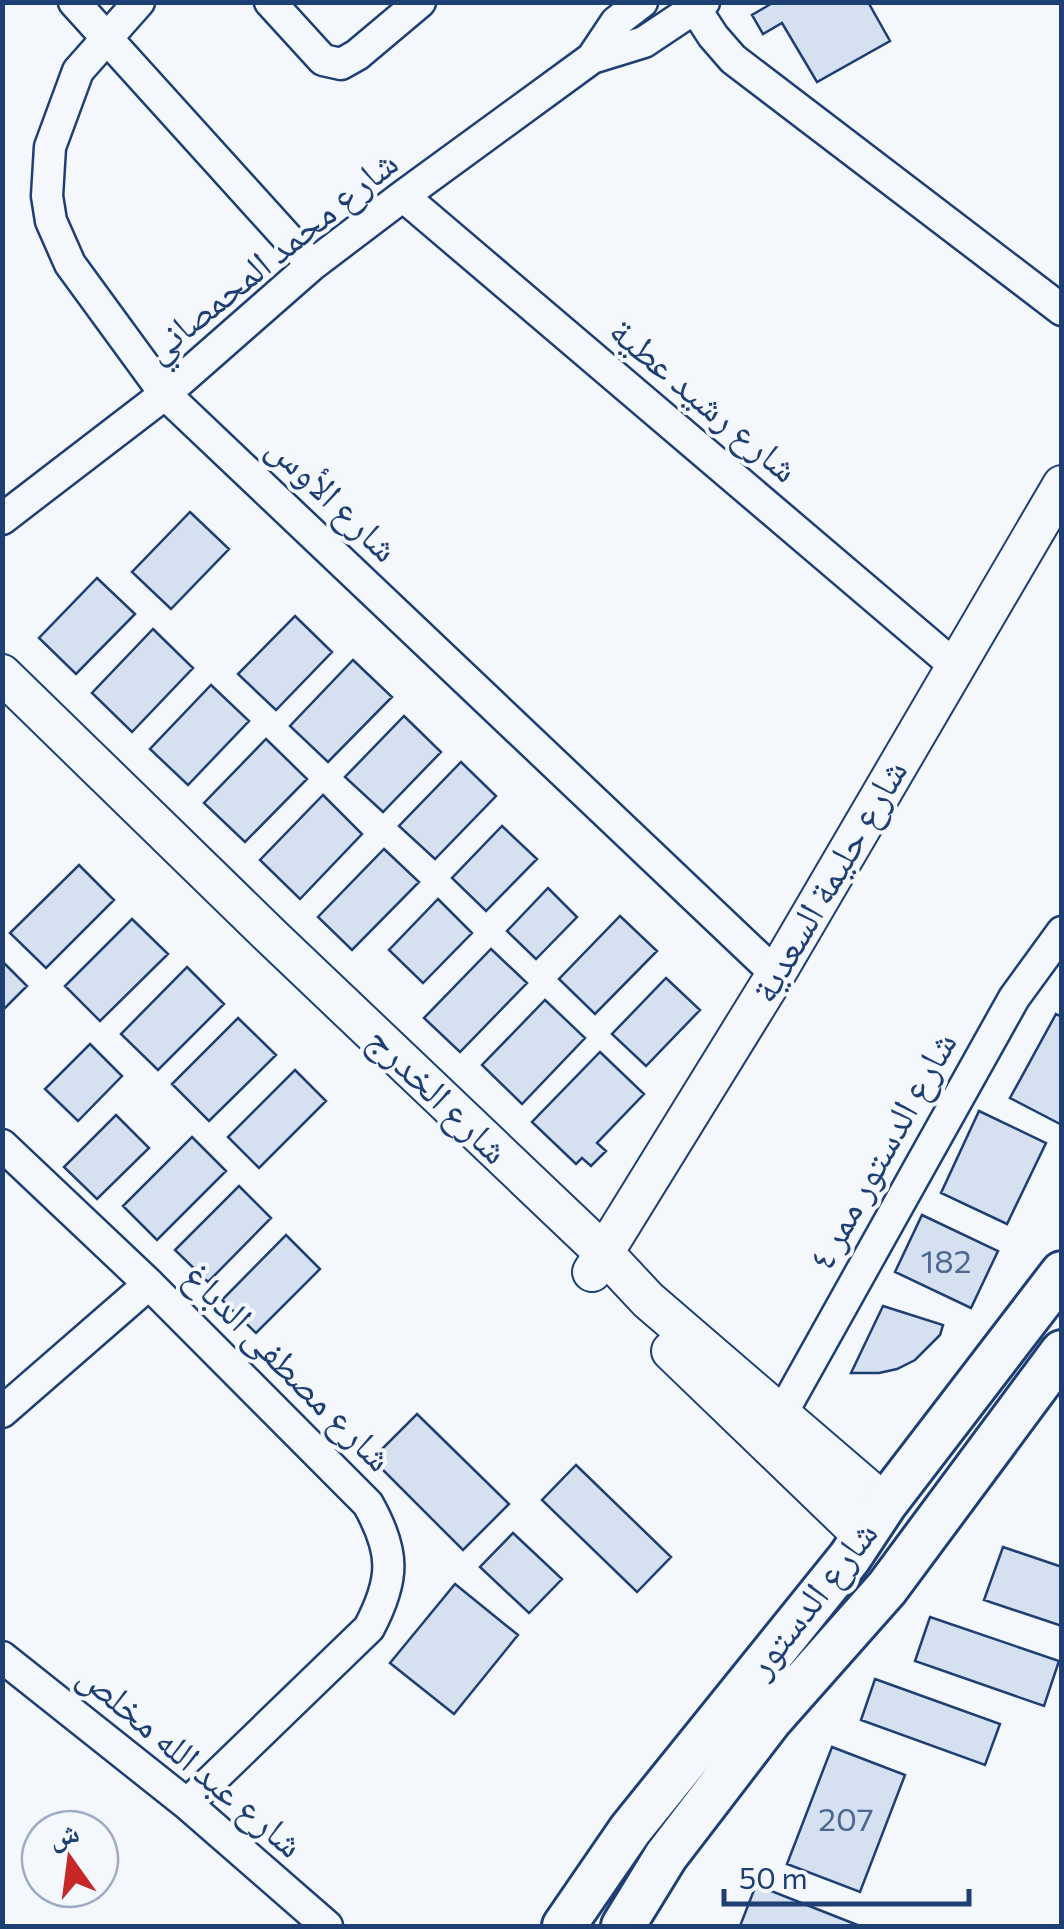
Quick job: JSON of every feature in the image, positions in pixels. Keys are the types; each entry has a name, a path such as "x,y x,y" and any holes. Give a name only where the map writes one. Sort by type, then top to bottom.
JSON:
{"main road":[{"name":"شارع الدستور","path":"564,1926 630,1830 850,1557 1062,1272"},
{"name":"شارع الدستور","path":"624,1926 666,1856 770,1719 887,1588 1062,1352"}],"street":[{"path":"74,2 312,266"},
{"name":"شارع الأوس","path":"140,2 78,71 50,147 47,196 51,222 70,264 165,394 776,974"},
{"path":"270,2 323,60 341,64 420,2"},
{"name":"شارع محمد المحمصاني","path":"592,58 616,22 642,2"},
{"path":"697,5 712,36 733,59 1062,310"},
{"name":"شارع محمد المحمصاني","path":"2,518 165,394 312,266 402,196 592,58 644,42 697,5"},
{"name":"شارع رشيد عطية","path":"402,196 954,665"},
{"name":"شارع حليمة السعدية","path":"598,1264 776,974 1062,485"},
{"name":"شارع الخدرج","path":"2,674 598,1264 648,1300 781,1415 874,1520"},
{"name":"شارع الخدرج","path":"2,708 874,1520"},
{"name":"شارع الدستور ممر ٤","path":"781,1415 1014,998 1062,932"},
{"name":"شارع مصطفى الدباغ","path":"2,1144 149,1284 368,1504 382,1530 389,1564 386,1597 369,1628 188,1804"},
{"path":"2,1412 149,1284"},
{"name":"شارع عبد الله مخلص","path":"2,1657 188,1804 327,1926"}],"building":[{"path":"774,2 868,2 890,41 817,82 782,23 763,34 752,15"},
{"path":"190,512 229,549 171,609 132,572"},
{"path":"97,578 135,614 76,674 39,638"},
{"path":"295,616 332,652 276,710 238,674"},
{"path":"153,629 193,668 132,732 92,693"},
{"path":"353,660 392,697 328,762 290,726"},
{"path":"211,685 249,721 188,785 150,749"},
{"path":"404,716 441,752 383,812 345,777"},
{"path":"266,739 307,779 245,842 204,803"},
{"path":"461,762 496,796 435,859 399,826"},
{"path":"323,795 362,834 300,899 260,860"},
{"path":"502,826 537,859 486,911 452,878"},
{"path":"384,849 419,882 352,950 318,917"},
{"path":"79,865 114,900 46,968 10,933"},
{"path":"548,888 577,917 536,959 507,931"},
{"path":"438,899 472,933 423,983 389,950"},
{"path":"620,916 657,951 595,1014 559,979"},
{"path":"132,919 168,954 100,1021 65,986"},
{"path":"491,949 527,983 460,1052 424,1018"},
{"path":"2,961 27,986 2,1011"},
{"path":"187,967 224,1004 158,1070 121,1034"},
{"path":"666,978 700,1010 646,1066 612,1034"},
{"path":"545,1000 585,1038 522,1104 482,1065"},
{"path":"1056,1014 1062,1017 1062,1125 1010,1098"},
{"path":"238,1018 276,1055 209,1121 172,1084"},
{"path":"90,1044 122,1076 78,1121 45,1089"},
{"path":"600,1052 644,1094 597,1143 606,1151 591,1166 582,1158 576,1164 532,1122"},
{"path":"295,1070 326,1101 259,1168 228,1137"},
{"path":"979,1111 1046,1143 1007,1224 941,1193"},
{"path":"116,1115 149,1148 97,1199 64,1167"},
{"path":"192,1137 226,1171 157,1240 123,1206"},
{"path":"239,1186 271,1218 208,1282 175,1250"},
{"path":"922,1215 998,1251 971,1308 895,1272"},
{"path":"286,1235 320,1269 256,1333 222,1300"},
{"path":"883,1306 943,1325 940,1335 915,1360 897,1369 851,1373"},
{"path":"417,1414 509,1504 463,1550 372,1459"},
{"path":"576,1465 671,1557 637,1592 542,1500"},
{"path":"513,1533 562,1579 529,1613 480,1567"},
{"path":"1003,1547 1062,1567 1062,1626 984,1600"},
{"path":"455,1584 518,1635 454,1714 390,1663"},
{"path":"930,1617 1059,1661 1044,1706 915,1661"},
{"path":"875,1679 1000,1724 985,1765 861,1720"},
{"path":"832,1747 905,1775 860,1892 787,1864"},
{"path":"756,1885 860,1926 740,1926"}]}
